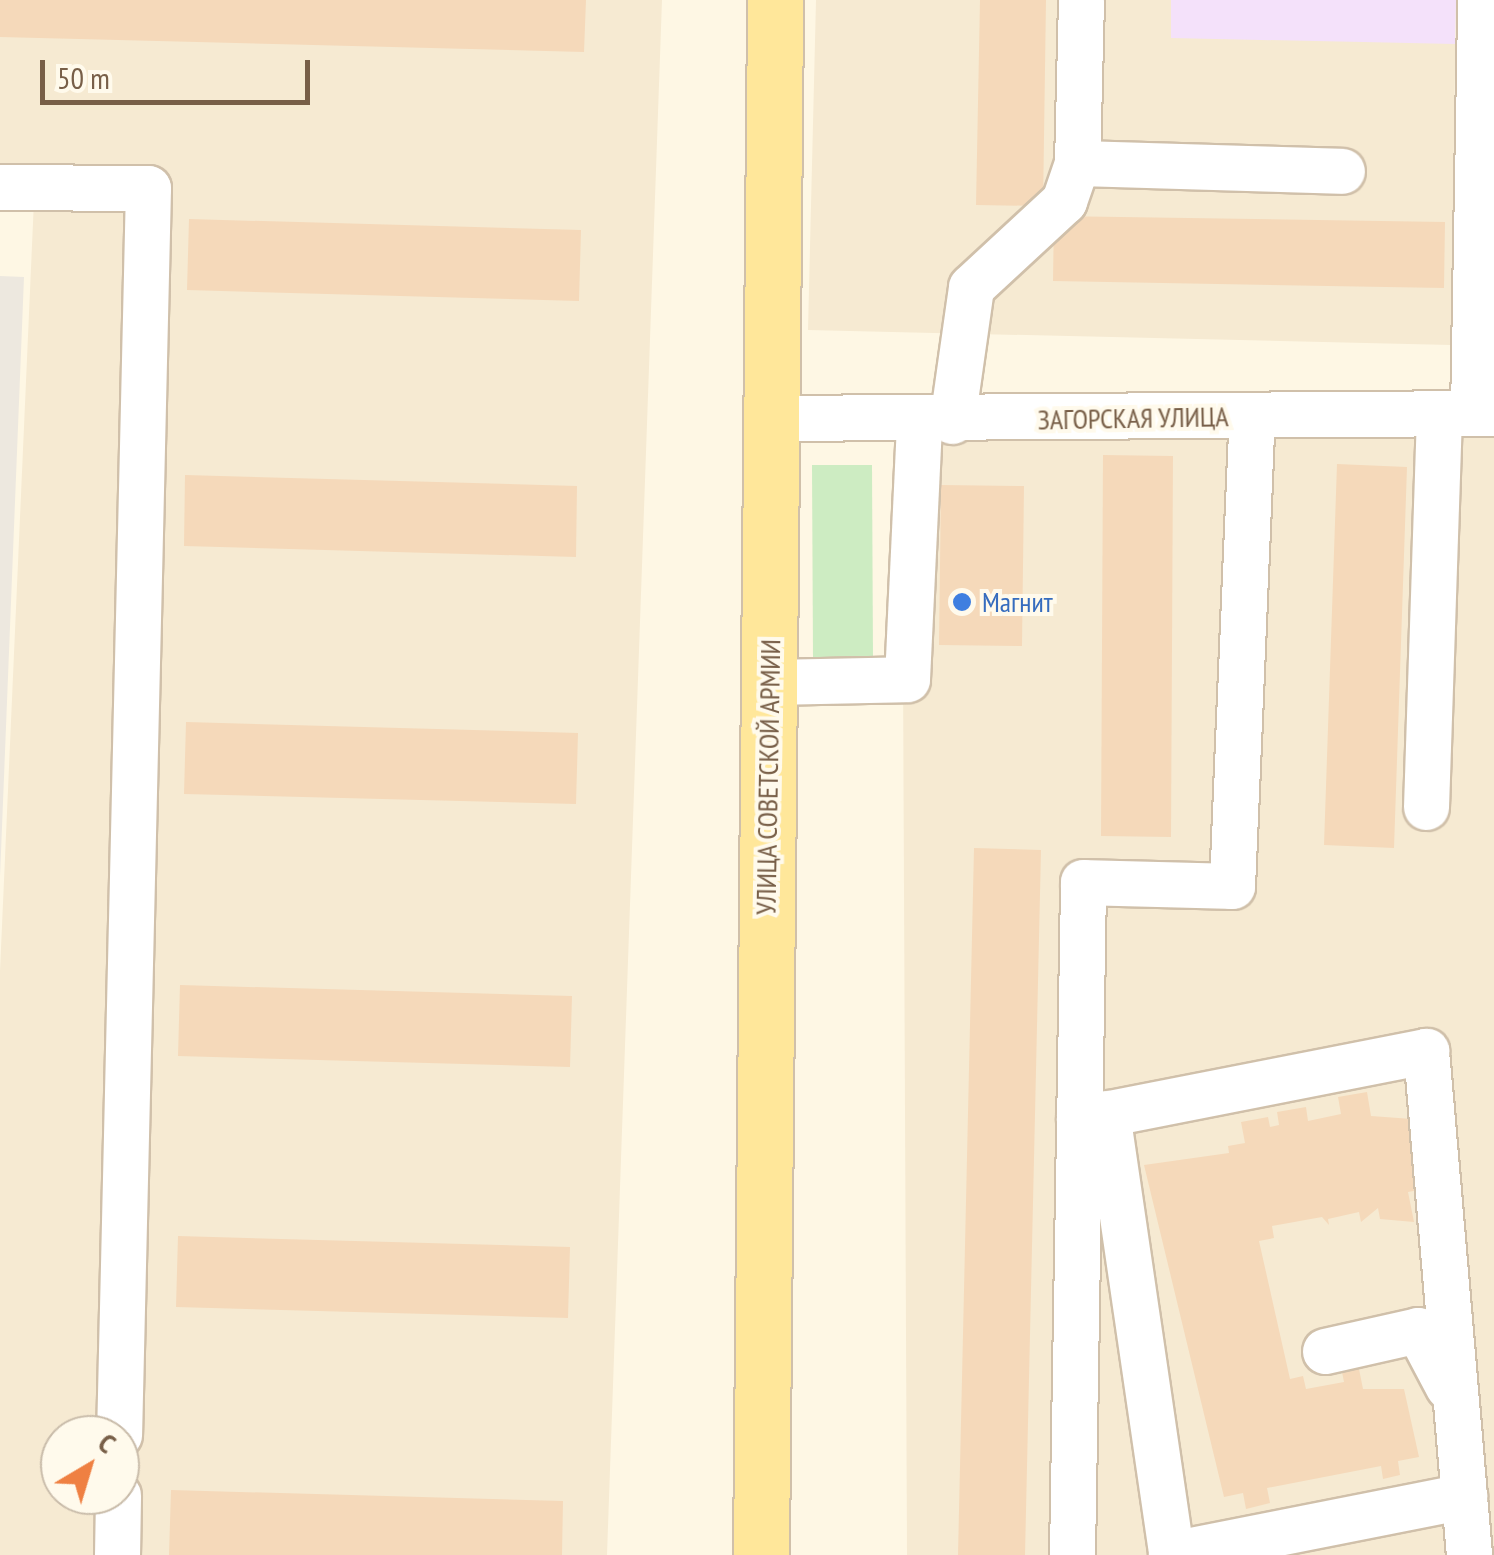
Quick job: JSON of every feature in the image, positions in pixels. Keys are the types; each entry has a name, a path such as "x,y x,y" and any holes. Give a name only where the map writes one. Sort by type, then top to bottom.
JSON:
{"main road":[{"name":"УЛИЦА СОВЕТСКОЙ АРМИИ","path":"761,1555 775,0"}],"street":[{"path":"769,682 907,679 936,422 971,287 1064,201 1077,163 1080,0"},
{"path":"1426,807 1469,413 1480,0"},
{"path":"1077,163 1342,171"},
{"path":"0,187 148,188 120,1415"},
{"name":"ЗАГОРСКАЯ УЛИЦА","path":"771,418 936,422 1469,413"},
{"path":"1072,1555 1093,1116 1083,882 1232,886 1252,417"},
{"path":"1093,1116 1426,1051 1470,1418 1464,1496 1469,1555"},
{"path":"1093,1116 1172,1554 1464,1496"},
{"path":"1325,1351 1418,1330 1470,1418"},
{"path":"117,1555 118,1515"}],"shaded area":[{"path":"0,0 662,0 607,1555 0,1555 0,971 34,200 0,198"},
{"path":"816,0 1456,0 1451,345 808,330"},
{"path":"1171,0 1456,0 1455,44 1171,38"},
{"path":"0,276 24,277 0,877"},
{"path":"1494,426 1494,1555 907,1555 902,448 951,434"}],"green space":[{"path":"812,465 872,465 873,658 813,658"}],"building":[{"path":"0,0 586,0 584,52 0,37"},
{"path":"980,0 1046,0 1043,206 976,205"},
{"path":"1054,216 1445,222 1444,288 1053,281"},
{"path":"189,219 581,230 579,301 187,290"},
{"path":"1103,455 1173,456 1171,837 1101,836"},
{"path":"1337,464 1407,467 1394,848 1324,845"},
{"path":"185,475 577,486 576,557 184,546"},
{"path":"941,485 1024,486 1022,646 939,645"},
{"path":"186,722 578,733 576,804 184,794"},
{"path":"974,848 1041,850 1025,1555 958,1555"},
{"path":"180,985 572,996 570,1067 178,1056"},
{"path":"1367,1092 1371,1116 1412,1119 1424,1189 1408,1192 1414,1222 1380,1219 1378,1208 1361,1222 1359,1212 1328,1219 1329,1225 1322,1217 1272,1226 1274,1238 1259,1241 1290,1379 1303,1376 1306,1389 1344,1382 1341,1367 1358,1364 1363,1389 1404,1389 1419,1457 1398,1461 1400,1475 1383,1479 1381,1466 1267,1488 1270,1503 1246,1509 1243,1493 1224,1497 1144,1165 1229,1153 1228,1146 1245,1143 1241,1122 1268,1117 1270,1127 1279,1125 1277,1112 1306,1107 1308,1121 1341,1114 1338,1097"},
{"path":"178,1236 570,1247 568,1318 176,1307"},
{"path":"171,1490 563,1501 562,1555 169,1555"}],"place":[{"name":"Магнит","path":"962,602"}]}
